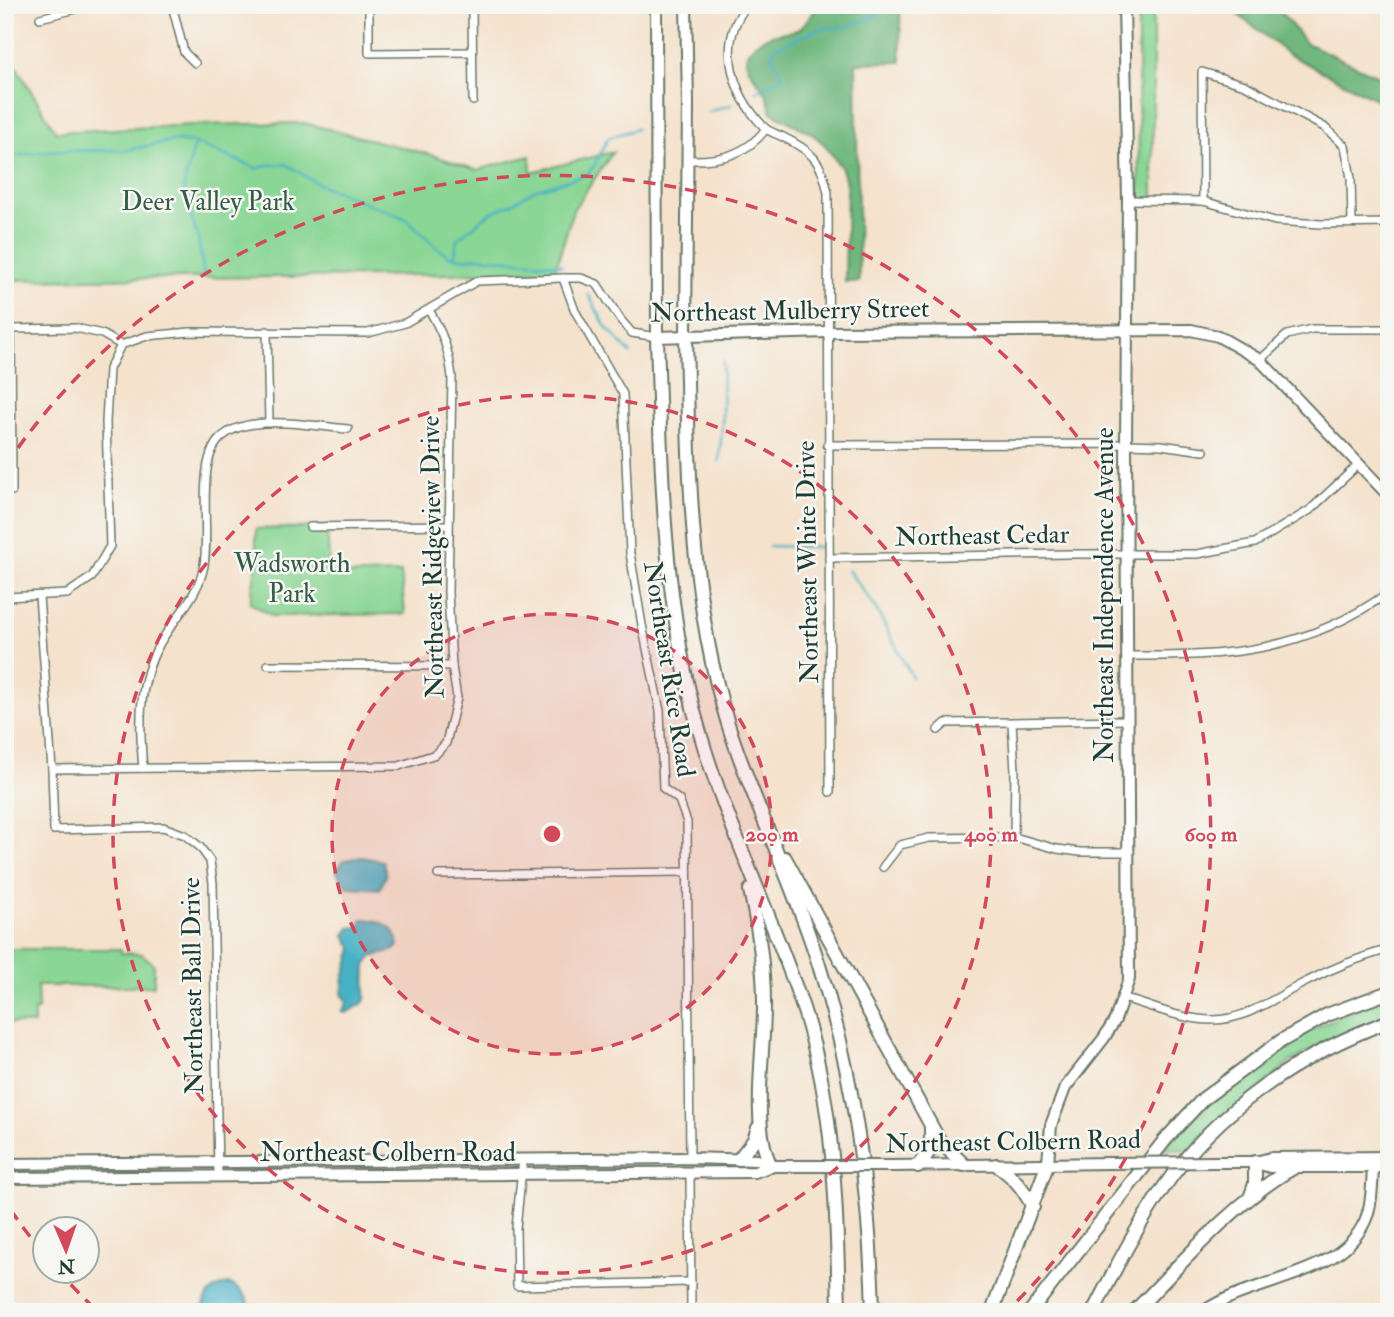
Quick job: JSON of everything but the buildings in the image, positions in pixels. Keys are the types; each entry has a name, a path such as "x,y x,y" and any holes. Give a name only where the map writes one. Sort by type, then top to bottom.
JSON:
{"highway":[{"path":"686,336 688,463 696,571 714,665 728,724 818,960 848,1074 867,1195 873,1312"},
{"path":"657,337 663,517 678,639 690,696 710,766 803,1009 818,1069 829,1126 835,1182 839,1312"},
{"path":"757,804 939,1140 964,1165"},
{"path":"741,849 762,964 764,1037 760,1124 764,1151 771,1166"},
{"path":"1030,1312 1164,1140 1203,1099 1240,1070 1327,1015 1389,992"},
{"path":"1093,1312 1135,1233 1165,1185 1208,1135 1250,1097 1283,1074 1352,1035 1389,1021"},
{"path":"739,1159 754,1140 760,1124"},
{"path":"918,1166 930,1149 931,1125"},
{"path":"1250,1198 1255,1184 1255,1162"},
{"path":"992,1312 1048,1163"},
{"path":"997,1165 1013,1176 1033,1207"},
{"path":"1133,1312 1250,1198 1293,1168"}],"main road":[{"path":"656,5 657,337"},
{"path":"686,5 686,336"},
{"name":"Northeast Independence Avenue","path":"1048,1163 1051,1125 1065,1088 1104,1038 1124,998 1129,979 1126,554 1128,200 1124,5"},
{"name":"Northeast Mulberry Street","path":"657,337 827,332 1191,330 1218,336 1260,360 1389,496"},
{"name":"Northeast Colbern Road","path":"5,1178 690,1173 755,1172 771,1166 1255,1162 1271,1158 1389,1157"},
{"path":"672,1173 690,1158"},
{"name":"Northeast Colbern Road","path":"5,1164 690,1158 757,1160 771,1166"},
{"name":"Northeast Colbern Road","path":"1255,1162 1270,1167 1293,1168 1389,1167"},
{"path":"1203,1312 1228,1298 1310,1268 1340,1252 1358,1233 1364,1221 1370,1205 1373,1168"}],"street":[{"path":"40,18 92,5"},
{"path":"172,5 184,52 195,63"},
{"path":"369,5 369,53 472,52"},
{"path":"472,5 473,102"},
{"path":"688,160 730,156 756,141 766,129 744,102 731,68 733,29 747,5"},
{"path":"1384,5 1389,8"},
{"path":"1203,201 1202,72 1245,85 1324,127 1345,146 1351,178 1352,223"},
{"name":"Northeast White Drive","path":"766,129 801,146 816,161 824,172 828,193 830,792"},
{"path":"1128,200 1203,201 1275,221 1321,224 1389,223"},
{"name":"Northeast Mulberry Street","path":"121,345 147,336 190,332 369,332 405,323 477,281 563,278 581,278 597,284 632,333 657,337"},
{"name":"Northeast Rice Road","path":"563,278 575,311 622,394 630,553 660,710 663,788 678,800 687,822 690,1158"},
{"name":"Northeast Ridgeview Drive","path":"52,769 398,766 436,754 446,743 457,698 452,666 448,592 452,377 449,351 429,310"},
{"path":"5,597 67,594 92,577 110,545 106,422 109,369 121,345 103,334 76,328 11,329 12,491"},
{"path":"1260,360 1287,335 1312,329 1389,329"},
{"path":"267,331 269,423"},
{"path":"143,768 141,698 147,671 203,572 209,455 223,435 242,427 269,423 348,429"},
{"path":"827,445 1126,444 1161,445 1203,451"},
{"name":"Northeast Cedar","path":"829,558 1197,555 1255,543 1310,510 1359,464"},
{"path":"310,527 448,525"},
{"path":"1128,656 1192,657 1249,652 1304,638 1363,611 1389,592"},
{"name":"Northeast Ball Drive","path":"39,596 54,830 163,827 185,835 200,847 210,861 213,883 218,1176"},
{"path":"268,666 452,666"},
{"path":"938,730 946,723 1127,720"},
{"path":"1012,723 1015,770 1014,837"},
{"path":"883,867 900,845 929,838 1014,837 1057,849 1080,852 1129,852"},
{"path":"438,875 687,872"},
{"path":"1124,998 1184,1017 1213,1020 1229,1018 1246,1014 1336,967 1389,949"},
{"path":"523,1159 516,1228 517,1286 691,1282"},
{"path":"690,1173 691,1312"}],"green space":[{"path":"819,5 900,5 901,62 856,63 859,282 845,282 847,186 842,169 825,145 811,133 772,113 766,94 746,62 749,50 756,44 771,35 800,29"},
{"path":"1138,5 1188,5 1189,9 1153,8 1153,201 1139,198"},
{"path":"1188,5 1275,5 1306,43 1389,81 1389,106 1288,54 1232,10 1189,9"},
{"name":"Deer Valley Park","path":"5,48 56,132 304,123 432,155 477,170 530,156 531,172 613,152 573,210 555,271 5,280"},
{"name":"Wadsworth Park","path":"327,527 330,575 401,573 405,614 273,616 250,603 256,567 256,529"},
{"path":"5,949 121,949 121,953 142,954 154,965 154,986 37,986 38,1010 34,1010 34,1024 5,1023"},
{"path":"1389,996 1389,1016 1323,1043 1289,1063 1188,1150 1163,1149 1214,1099 1266,1058 1323,1024"}],"water":[{"path":"362,857 383,861 386,876 380,889 348,887 336,872 344,860"},
{"path":"362,919 375,920 386,925 395,933 398,946 394,950 371,957 366,966 365,1000 346,1013 342,1012 348,1002 342,994 353,949 345,935 350,928 360,927"},
{"path":"228,1284 244,1294 252,1312 202,1312 210,1294"}],"waterway":[{"path":"756,91 783,77 772,57 774,48 818,29 851,26 876,15 878,5"},
{"path":"708,112 731,105"},
{"path":"455,257 457,239 490,213 534,190 588,174 608,138 636,129"},
{"path":"5,155 48,151 128,150 172,141 195,143 258,169 267,165 286,164 318,184 407,219 449,256 562,265"},
{"path":"195,143 184,185 185,199 198,237 204,278"},
{"path":"588,294 606,327 631,354"},
{"path":"719,461 723,361"},
{"path":"769,546 820,547"},
{"path":"848,570 875,607 912,677"}]}
